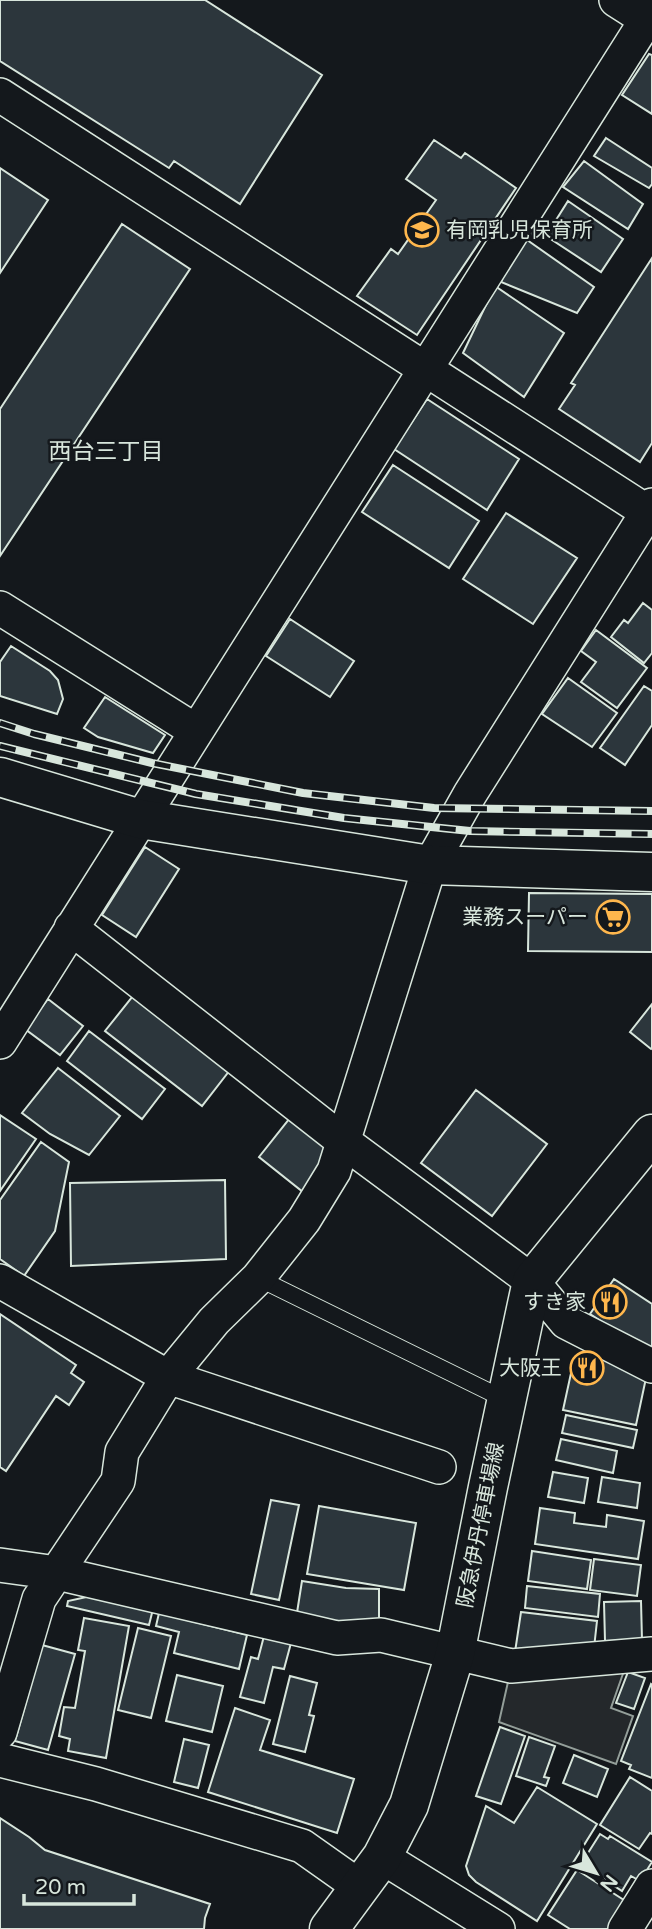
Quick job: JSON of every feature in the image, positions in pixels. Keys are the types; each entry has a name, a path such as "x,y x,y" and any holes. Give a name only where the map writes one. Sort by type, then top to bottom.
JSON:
{"main road":[{"path":"0,777 140,819 430,865 652,872"},
{"name":"阪急伊丹停車場線","path":"328,1929 371,1872 409,1805 455,1654 532,1281 652,1135"}],"street":[{"path":"0,1042 650,18 616,0"},
{"path":"0,95 650,511 470,794 430,865 334,1171 304,1220 258,1278 214,1321 168,1377 122,1452 118,1481 40,1599 0,1732"},
{"path":"0,608 196,730"},
{"path":"72,928 343,1141 532,1281 566,1322 652,1366"},
{"path":"0,1281 168,1377 439,1467"},
{"path":"0,1565 57,1573 337,1638 381,1635 511,1666 652,1654"},
{"path":"0,1760 96,1784 302,1846 371,1872 498,1929"},
{"path":"625,1929 652,1886"}],"lane":[{"path":"258,1278 506,1400"}],"shaded area":[{"path":"625,1668 611,1708 633,1716 616,1764 499,1722 510,1673"}],"building":[{"path":"0,0 205,0 322,75 240,204 174,161 169,168 0,61"},
{"path":"649,54 652,55 652,114 622,95"},
{"path":"606,138 652,168 652,184 649,188 594,156"},
{"path":"434,140 461,158 465,153 516,188 417,335 357,296 391,249 398,254 436,200 406,179"},
{"path":"584,161 643,204 628,229 563,187"},
{"path":"0,168 48,200 0,273"},
{"path":"568,201 623,239 601,272 546,236"},
{"path":"122,224 190,269 0,556 0,409"},
{"path":"520,235 594,287 577,313 501,282"},
{"path":"652,258 652,443 640,462 559,409 575,385 571,383"},
{"path":"495,286 564,333 524,397 463,353"},
{"path":"427,399 519,459 487,510 394,449"},
{"path":"393,465 479,521 449,568 362,512"},
{"path":"506,513 577,558 533,624 463,579"},
{"path":"643,603 652,610 652,653 644,663 611,637 624,620 628,623"},
{"path":"290,619 354,661 330,697 266,656"},
{"path":"596,630 647,668 617,708 581,682 596,662 581,651"},
{"path":"11,646 50,671 58,680 63,699 57,714 0,696 0,662"},
{"path":"568,678 617,713 592,747 542,714"},
{"path":"644,686 652,691 652,725 625,765 600,748"},
{"path":"105,697 165,735 153,753 98,737 84,728"},
{"path":"145,847 179,869 136,937 102,915"},
{"path":"529,893 652,894 652,952 528,951"},
{"path":"133,996 230,1070 202,1106 105,1031"},
{"path":"48,999 83,1026 60,1055 25,1029"},
{"path":"652,1004 652,1048 651,1049 630,1032"},
{"path":"89,1031 165,1089 142,1119 67,1061"},
{"path":"58,1068 120,1116 89,1155 50,1134 22,1113"},
{"path":"476,1090 547,1144 492,1216 421,1163"},
{"path":"0,1115 36,1139 0,1191"},
{"path":"290,1118 324,1144 323,1167 303,1192 259,1157"},
{"path":"41,1142 69,1162 55,1231 24,1276 0,1259 0,1200"},
{"path":"225,1180 226,1259 71,1266 70,1183"},
{"path":"614,1279 652,1304 652,1354 590,1314"},
{"path":"0,1314 76,1365 71,1373 84,1382 69,1405 56,1396 6,1471 0,1467"},
{"path":"585,1354 604,1357 646,1378 636,1425 563,1410 573,1364"},
{"path":"566,1415 637,1430 633,1448 562,1433"},
{"path":"561,1439 617,1451 613,1473 556,1460"},
{"path":"553,1472 588,1478 584,1503 548,1497"},
{"path":"602,1477 640,1483 637,1508 598,1502"},
{"path":"271,1500 299,1505 279,1600 251,1594"},
{"path":"319,1506 416,1523 404,1590 307,1574"},
{"path":"540,1508 575,1513 574,1523 606,1527 607,1515 644,1521 638,1559 535,1544"},
{"path":"532,1551 591,1560 587,1589 528,1581"},
{"path":"594,1559 641,1565 637,1596 590,1590"},
{"path":"302,1581 346,1588 379,1589 379,1622 296,1619"},
{"path":"527,1586 600,1594 598,1617 525,1608"},
{"path":"91,1596 153,1609 149,1625 67,1606 68,1601"},
{"path":"641,1601 642,1640 605,1641 604,1602"},
{"path":"521,1612 597,1621 594,1648 515,1652"},
{"path":"159,1613 247,1635 239,1669 174,1653 179,1632 156,1626"},
{"path":"84,1618 129,1626 106,1758 68,1751 70,1739 59,1736 64,1707 75,1708 85,1651 78,1650"},
{"path":"138,1628 171,1636 151,1718 118,1710"},
{"path":"264,1636 291,1643 284,1669 273,1667 264,1703 240,1697 251,1657 258,1659"},
{"path":"42,1645 75,1654 48,1750 15,1741"},
{"path":"628,1672 645,1678 634,1709 616,1703"},
{"path":"177,1675 223,1686 212,1732 166,1721"},
{"path":"290,1676 317,1683 309,1715 314,1716 305,1752 273,1744"},
{"path":"651,1684 652,1778 629,1769 631,1765 621,1761"},
{"path":"235,1708 270,1720 260,1750 354,1779 337,1833 208,1792"},
{"path":"500,1727 525,1736 501,1804 476,1796"},
{"path":"529,1737 555,1746 544,1777 549,1778 546,1786 516,1776"},
{"path":"184,1739 209,1745 198,1788 174,1782"},
{"path":"574,1755 608,1769 597,1797 563,1783"},
{"path":"630,1777 652,1791 652,1834 650,1833 639,1849 600,1825"},
{"path":"537,1787 597,1824 537,1921 476,1882 469,1875 466,1866 486,1806 514,1823"},
{"path":"0,1818 45,1850 210,1904 204,1929 0,1929"},
{"path":"600,1834 608,1839 610,1836 652,1862 640,1881 631,1876 622,1891 581,1864"},
{"path":"577,1870 627,1902 609,1929 570,1929 548,1915"}],"railway":[{"path":"0,723 152,763 303,793 434,808 652,811"},
{"path":"0,746 196,794 344,818 470,831 652,834"}],"place":[{"name":"有岡乳児保育所","path":"422,230"},
{"name":"業務スーパー","path":"613,917"},
{"name":"すき家","path":"610,1302"},
{"name":"大阪王","path":"587,1368"}],"district":[{"name":"西台三丁目","path":"106,452"}]}
